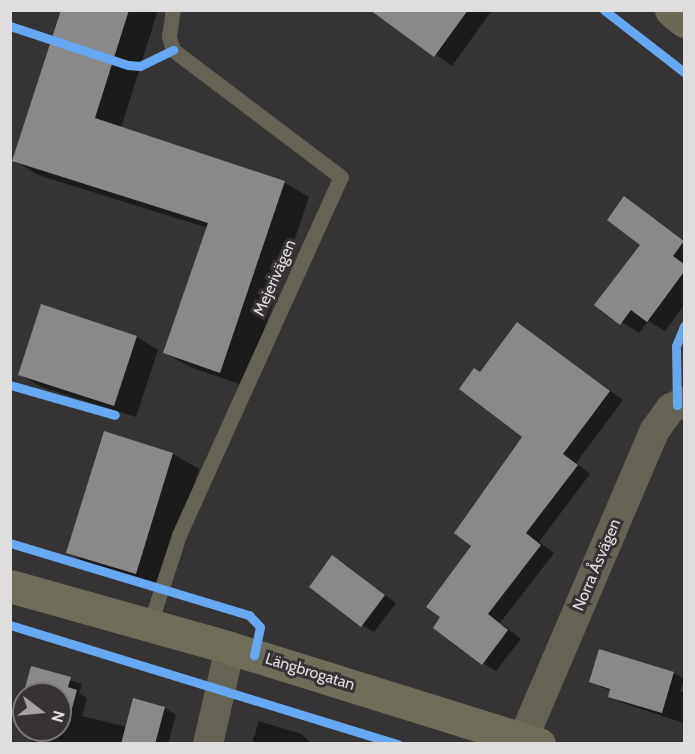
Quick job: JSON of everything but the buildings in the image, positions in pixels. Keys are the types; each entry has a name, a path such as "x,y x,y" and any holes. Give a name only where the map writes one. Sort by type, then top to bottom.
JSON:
{"main road":[{"path":"671,10 684,21"}],"street":[{"name":"Norra Åsvägen","path":"531,741 655,430 671,408 684,402"},
{"name":"Längbrogatan","path":"10,586 230,648 531,741"},
{"path":"208,744 230,648"}],"lane":[{"name":"Mejerivägen","path":"149,627 179,535 341,177 173,50 169,37 173,10"}],"cycle path":[{"path":"604,10 684,72"},
{"path":"10,26 128,65 140,66 173,50"},
{"path":"677,405 676,346 684,326"},
{"path":"10,385 115,415"},
{"path":"10,543 249,615 260,627 254,655"},
{"path":"10,625 398,744"}]}
